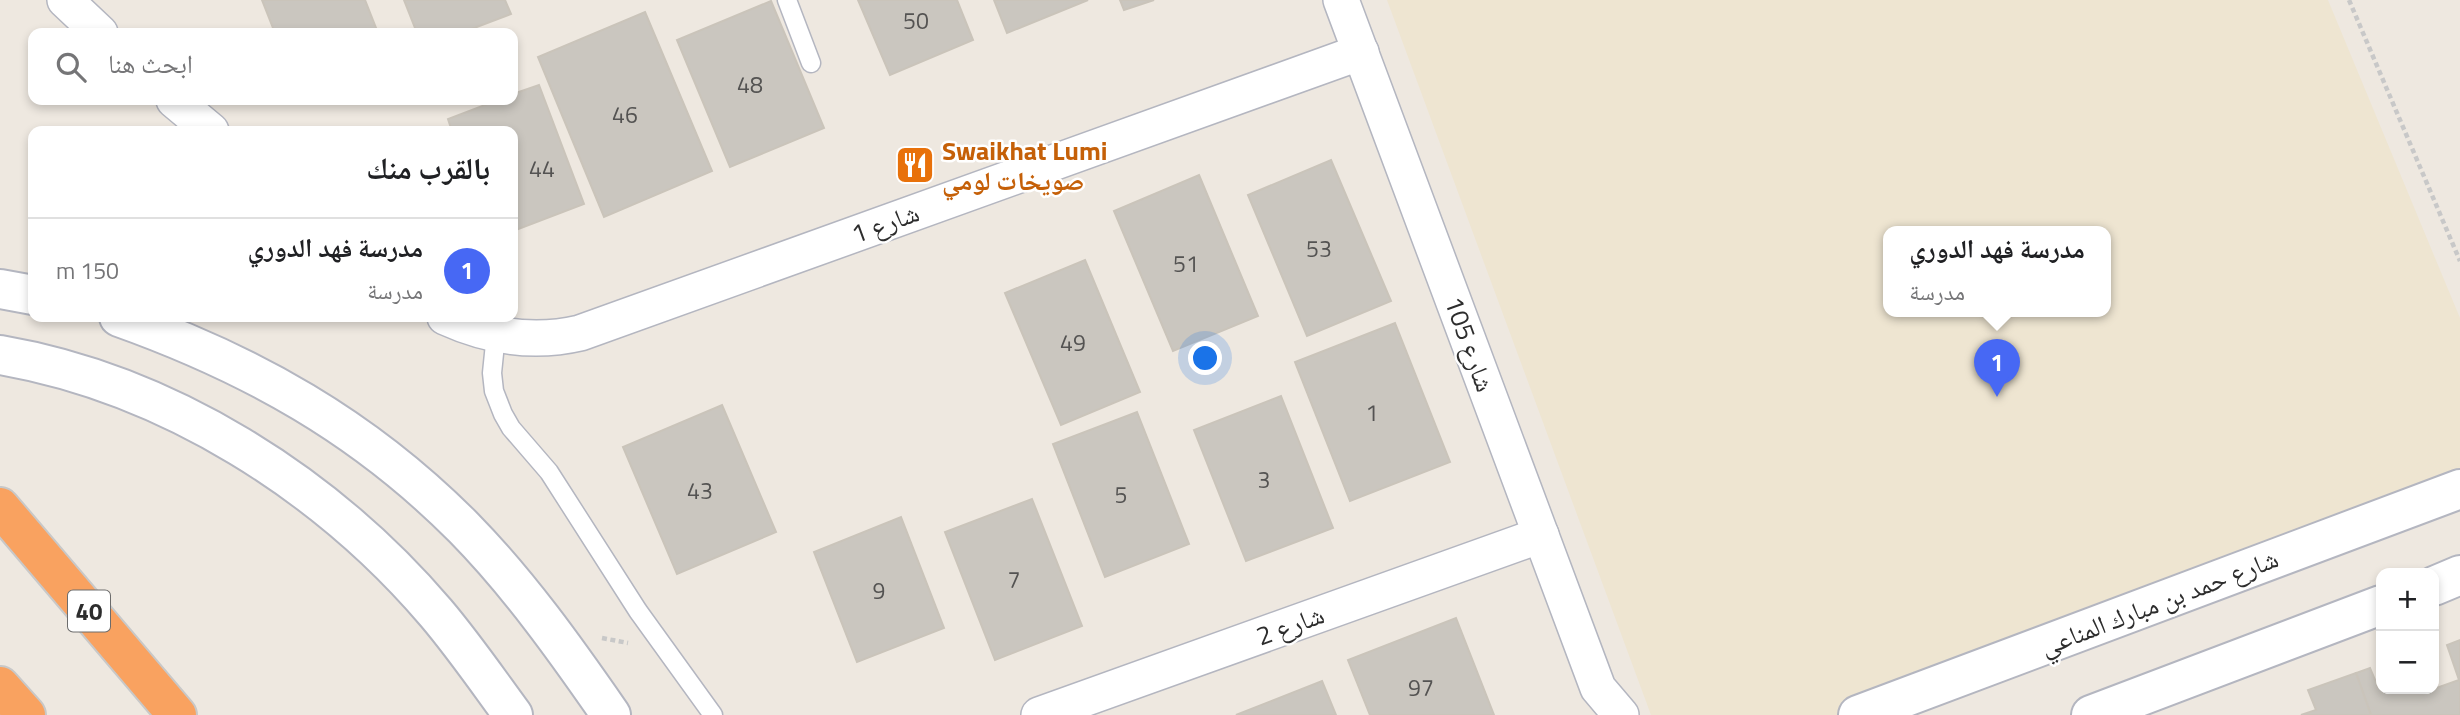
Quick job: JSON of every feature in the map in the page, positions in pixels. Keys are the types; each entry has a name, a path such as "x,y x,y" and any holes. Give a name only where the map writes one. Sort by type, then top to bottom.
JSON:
{"highway":[{"name":"40","path":"0,507 177,715"},
{"path":"0,686 26,715"}],"main road":[{"path":"0,289 28,294"},
{"path":"133,322 182,340 244,368 303,401 360,439 414,481 463,528 509,578 611,715"},
{"path":"0,355 72,373 130,393 187,418 240,447 292,481 340,519 385,560 435,612 513,715"},
{"name":"شارع حمد بن مبارك المناعي","path":"1858,715 2460,489"},
{"path":"2091,715 2376,608"}],"street":[{"path":"65,0 95,28"},
{"name":"شارع 105","path":"1341,0 1541,535 1597,701 1621,715"},
{"name":"شارع 1","path":"458,322 480,331 531,340 580,333 1361,51"},
{"path":"180,105 205,126"},
{"name":"شارع 2","path":"1039,715 1541,535"}],"lane":[{"path":"787,0 811,63"},
{"path":"496,334 492,373 494,391 503,414 511,428 549,472 638,611 713,715"}],"path":[{"path":"2349,0 2460,261"},
{"path":"596,630 603,638 667,651"}],"shaded area":[{"path":"1387,0 2328,0 2460,318 2460,476 1845,715 1651,715"}],"building":[{"path":"262,0 365,0 376,28 273,28"},
{"path":"404,0 505,0 511,14 474,28 415,28"},
{"path":"858,0 957,0 973,40 890,75"},
{"path":"994,0 1088,0 1007,33"},
{"path":"1120,0 1154,0 1124,10"},
{"path":"771,1 824,128 730,167 677,40"},
{"path":"645,12 712,171 604,217 538,57"},
{"path":"539,85 584,204 518,229 518,126 450,126 448,119 485,105 518,105 518,92"},
{"path":"1331,160 1391,301 1307,336 1248,195"},
{"path":"1199,175 1258,316 1173,351 1114,211"},
{"path":"1085,260 1140,392 1061,425 1005,293"},
{"path":"1395,323 1450,462 1350,501 1295,362"},
{"path":"1281,396 1333,528 1246,561 1194,430"},
{"path":"722,405 776,532 677,574 623,447"},
{"path":"1137,412 1189,544 1105,577 1053,444"},
{"path":"1032,499 1082,626 995,660 945,532"},
{"path":"901,517 944,628 857,662 814,552"},
{"path":"1456,618 1494,715 1370,715 1348,660"},
{"path":"2460,640 2460,715 2371,715 2356,673 2370,668 2376,682 2376,694 2439,694 2439,687 2459,680 2447,645"},
{"path":"2356,673 2371,715 2301,715 2316,710 2308,690"},
{"path":"1322,681 1336,715 1236,715"}],"place":[{"name":"Swaikhat Lumi صويخات لومي","path":"915,165"},
{"name":"مدرسة فهد الدوري","path":"1997,397"}]}
